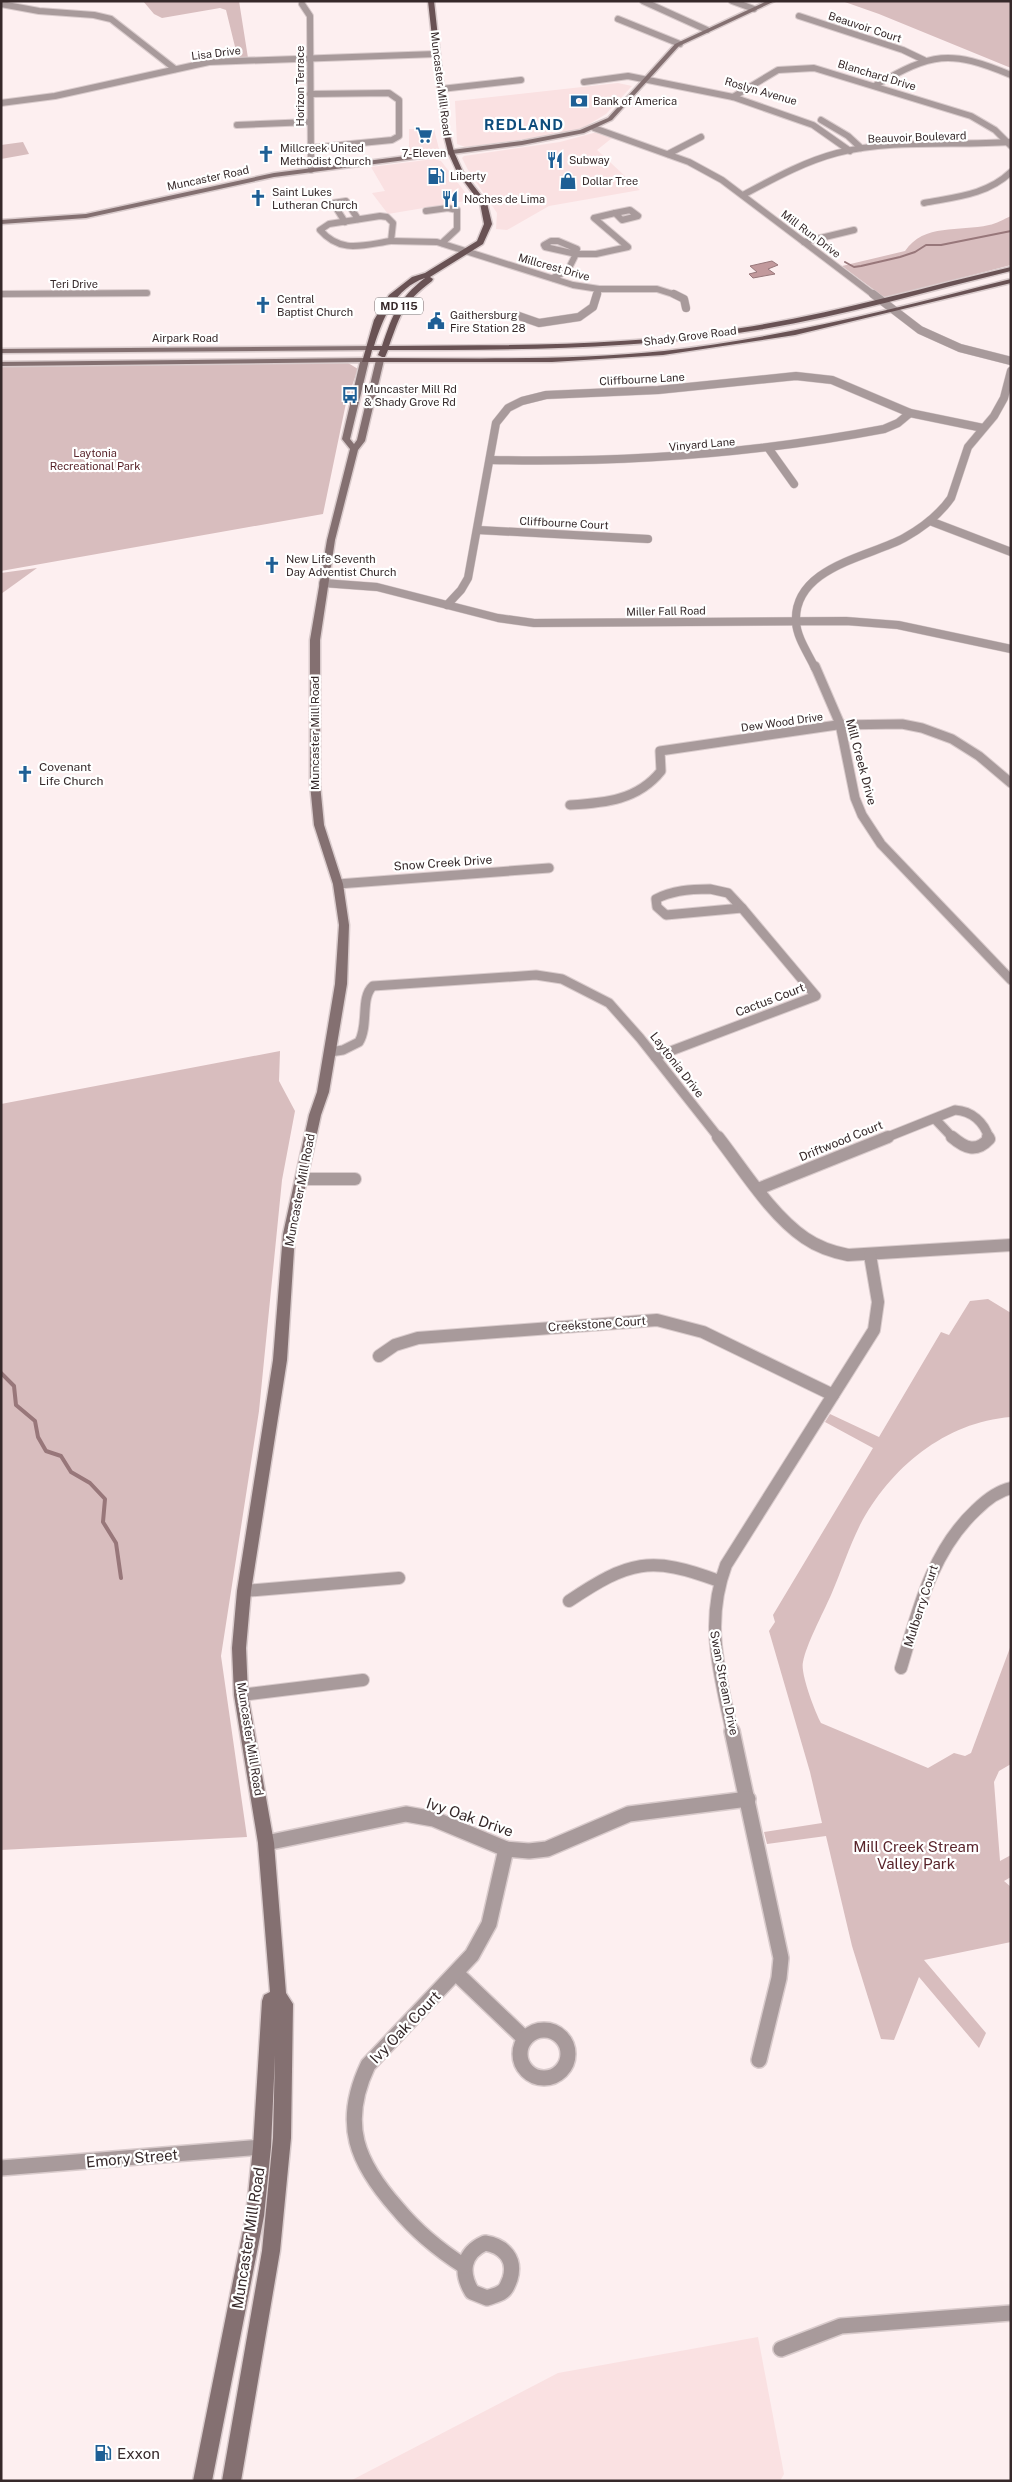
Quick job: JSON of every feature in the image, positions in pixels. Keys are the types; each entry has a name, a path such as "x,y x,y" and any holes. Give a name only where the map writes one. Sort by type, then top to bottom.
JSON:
{"main road":[{"name":"Muncaster Mill Road","path":"354,449 346,439 365,360 378,320 392,297 414,279 428,275 468,251 485,235 488,224 488,215 483,203 460,172 451,152 436,54 431,1"},
{"path":"594,128 610,119 680,44 706,30 772,1"},
{"name":"Muncaster Road","path":"1,222 86,216 237,182 311,170 554,138 594,128"},
{"name":"Shady Grove Road","path":"369,348 530,347 661,341 768,326 883,302 1011,269"},
{"name":"Muncaster Mill Road","path":"231,2481 271,2250 279,2177 285,2004 278,1996 276,1950 266,1843 241,1695 239,1648 244,1591 280,1360 289,1234 315,1115 323,1092 342,984 344,925 338,884 319,825 313,769 313,727 316,692 315,640 323,583 354,449 361,441 380,360 398,309 408,296 429,279 428,275"},
{"name":"Shady Grove Road","path":"365,360 486,360 661,353 773,337 1011,281"},
{"name":"Airpark Road","path":"1,351 369,348"},
{"name":"Airpark Road","path":"1,364 365,360"},
{"name":"Muncaster Mill Road","path":"202,2481 248,2254 262,2147 270,2001 278,1996"}],"street":[{"path":"644,1 706,30"},
{"path":"732,1 754,9"},
{"path":"1,4 39,11 94,15 111,19 175,69"},
{"name":"Horizon Terrace","path":"302,4 310,16 311,170"},
{"name":"Beauvoir Court","path":"799,16 903,50 924,60"},
{"path":"618,19 680,44"},
{"name":"Lisa Drive","path":"1,103 55,96 175,69 229,60 436,54"},
{"path":"876,85 924,60 958,59 976,62 1011,75"},
{"name":"Blanchard Drive","path":"733,97 769,73 799,67 825,70 971,116 995,130 1010,144"},
{"name":"Roslyn Avenue","path":"584,82 628,76 733,97 775,110 813,125 850,150"},
{"name":"Roslyn Avenue","path":"646,79 656,78 739,93 784,106"},
{"path":"442,89 521,80"},
{"path":"310,94 388,94 399,100 399,136 383,141 310,148"},
{"path":"816,118 842,132 861,148"},
{"path":"237,125 310,122"},
{"name":"Mill Run Drive","path":"594,128 668,154 709,172 743,195 920,330 940,340 975,353 1011,361"},
{"path":"668,154 702,137"},
{"name":"Beauvoir Boulevard","path":"743,195 800,166 850,150 861,148 1010,144"},
{"path":"924,203 984,190 1003,181 1011,172"},
{"path":"358,219 346,202 333,204 345,222 380,216 390,219 392,222 391,241"},
{"path":"426,211 448,208 457,210 457,230 442,243"},
{"path":"553,278 568,270 576,254 596,254 628,247 594,218 614,213"},
{"name":"Millcrest Drive","path":"345,222 329,224 320,230 328,239 346,247 391,241 424,240 442,243 553,278 599,289 667,291 684,299 686,308"},
{"path":"804,242 854,230"},
{"path":"516,315 538,323 563,322 579,316 593,307 599,289"},
{"name":"Teri Drive","path":"1,294 148,293"},
{"path":"796,621 798,605 804,592 822,574 843,562 892,544 930,521 951,498 968,447 994,416 1004,398 1011,371"},
{"name":"Cliffbourne Lane","path":"447,605 468,578 496,423 501,414 522,400 546,395 658,390 796,376 832,380 851,387 882,403 910,413 983,428"},
{"name":"Vinyard Lane","path":"490,460 616,461 674,458 769,449 884,429 898,423 910,413"},
{"path":"769,449 794,484"},
{"path":"930,521 1011,552"},
{"name":"Cliffbourne Court","path":"478,530 648,539"},
{"name":"Miller Fall Road","path":"323,583 376,587 498,618 534,623 846,621 898,625 1011,649"},
{"name":"Mill Creek Drive","path":"796,621 799,636 840,724 855,798 862,815 881,844 1011,980"},
{"name":"Dew Wood Drive","path":"570,806 617,800 648,787 661,771 660,751 840,724 890,723 943,735 971,750 1011,784"},
{"name":"Snow Creek Drive","path":"338,884 549,868"},
{"name":"Cactus Court","path":"655,1057 816,996 742,908 726,892 713,889 663,894 656,899 655,906 658,911 666,915 742,908"},
{"name":"Laytonia Drive","path":"330,1052 345,1051 356,1047 362,1040 366,996 368,990 373,986 536,974 562,979 586,989 609,1003 655,1057 792,1230 810,1243 828,1251 848,1255 1011,1245"},
{"name":"Driftwood Court","path":"758,1189 955,1110 970,1112 984,1126 988,1138 986,1143 978,1148 961,1146 935,1119"},
{"path":"301,1179 355,1180"},
{"name":"Swan Stream Drive","path":"759,2060 779,1978 781,1958 716,1657 712,1618 720,1581 726,1566 874,1330 879,1317 879,1296 870,1255"},
{"name":"Creekstone Court","path":"379,1356 395,1345 418,1338 657,1320 703,1332 833,1395"},
{"name":"Mulberry Court","path":"901,1668 928,1580 938,1555 964,1518 990,1497 1011,1488"},
{"path":"569,1601 612,1574 645,1564 682,1567 720,1581"},
{"path":"244,1591 399,1578"},
{"path":"241,1695 363,1680"},
{"name":"Ivy Oak Drive","path":"266,1843 406,1814 434,1819 506,1849 529,1851 547,1849 629,1814 748,1799"},
{"name":"Ivy Oak Court","path":"464,2266 444,2254 421,2234 369,2174 360,2152 354,2126 354,2104 359,2081 368,2065 472,1955 489,1924 506,1849"},
{"path":"456,1973 525,2039"},
{"name":"Emory Street","path":"1,2168 262,2147"},
{"path":"781,2349 841,2326 1011,2313"}],"shaded area":[{"path":"618,83 632,86 606,114 581,129 547,136 465,147 457,144 455,101"},
{"path":"409,129 434,129 439,149 409,155"},
{"path":"597,132 612,138 597,150 640,190 549,206 507,230 496,229 497,213 468,170 462,158 464,156 560,142"},
{"path":"434,159 441,161 471,200 388,214 372,193 385,191 371,167"},
{"path":"772,261 778,265 768,269 775,274 753,278 749,274 757,272 750,266"},
{"path":"758,2337 784,2474 780,2481 350,2481 558,2373"}],"green space":[{"path":"143,1 239,1 248,58 238,59 226,10 220,8 162,18 154,14"},
{"path":"842,1 1011,1 1011,68 879,14"},
{"path":"23,142 29,154 1,159 1,145"},
{"path":"1011,216 1011,265 885,298 842,266 905,251 913,242 932,232 978,227 997,223"},
{"name":"Laytonia Recreational Park","path":"348,363 358,369 346,403 323,514 1,571 1,367"},
{"path":"37,568 1,594 1,573"},
{"path":"280,1051 279,1081 295,1111 282,1180 259,1411 221,1656 247,1837 1,1850 1,1104"},
{"name":"Mill Creek Stream Valley Park","path":"988,1299 1011,1313 1011,1417 987,1421 964,1428 942,1438 904,1467 887,1485 872,1504 856,1533 803,1662 804,1675 809,1692 821,1723 928,1768 954,1753 965,1756 971,1753 1011,1645 1011,1764 999,1771 994,1782 1000,1861 1011,1855 1011,1877 1004,1881 1011,1887 1011,1942 924,1960 986,2033 979,2048 919,1977 894,2040 881,2039 852,1946 826,1836 767,1844 764,1832 822,1823 810,1772 769,1631 775,1622 773,1615 873,1448 825,1422 830,1414 879,1437 941,1332 949,1335 970,1301"}],"waterway":[{"path":"845,262 854,267 861,266 900,257 915,252 926,245 941,245 1011,231"},
{"path":"1,1373 14,1386 16,1405 35,1421 38,1437 46,1451 61,1456 71,1472 90,1483 105,1499 103,1522 116,1543 121,1578"}],"place":[{"name":"Bank of America","path":"579,101"},
{"name":"7-Eleven","path":"424,135"},
{"name":"Millcreek United Methodist Church","path":"266,154"},
{"name":"Subway","path":"555,160"},
{"name":"Liberty","path":"436,176"},
{"name":"Dollar Tree","path":"568,181"},
{"name":"Saint Lukes Lutheran Church","path":"258,198"},
{"name":"Noches de Lima","path":"450,199"},
{"name":"Central Baptist Church","path":"263,305"},
{"name":"Gaithersburg Fire Station 28","path":"436,321"},
{"name":"Muncaster Mill Rd & Shady Grove Rd","path":"350,395"},
{"name":"New Life Seventh Day Adventist Church","path":"272,565"},
{"name":"Covenant Life Church","path":"25,774"},
{"name":"Exxon","path":"103,2453"}],"district":[{"name":"REDLAND","path":"524,124"}]}
